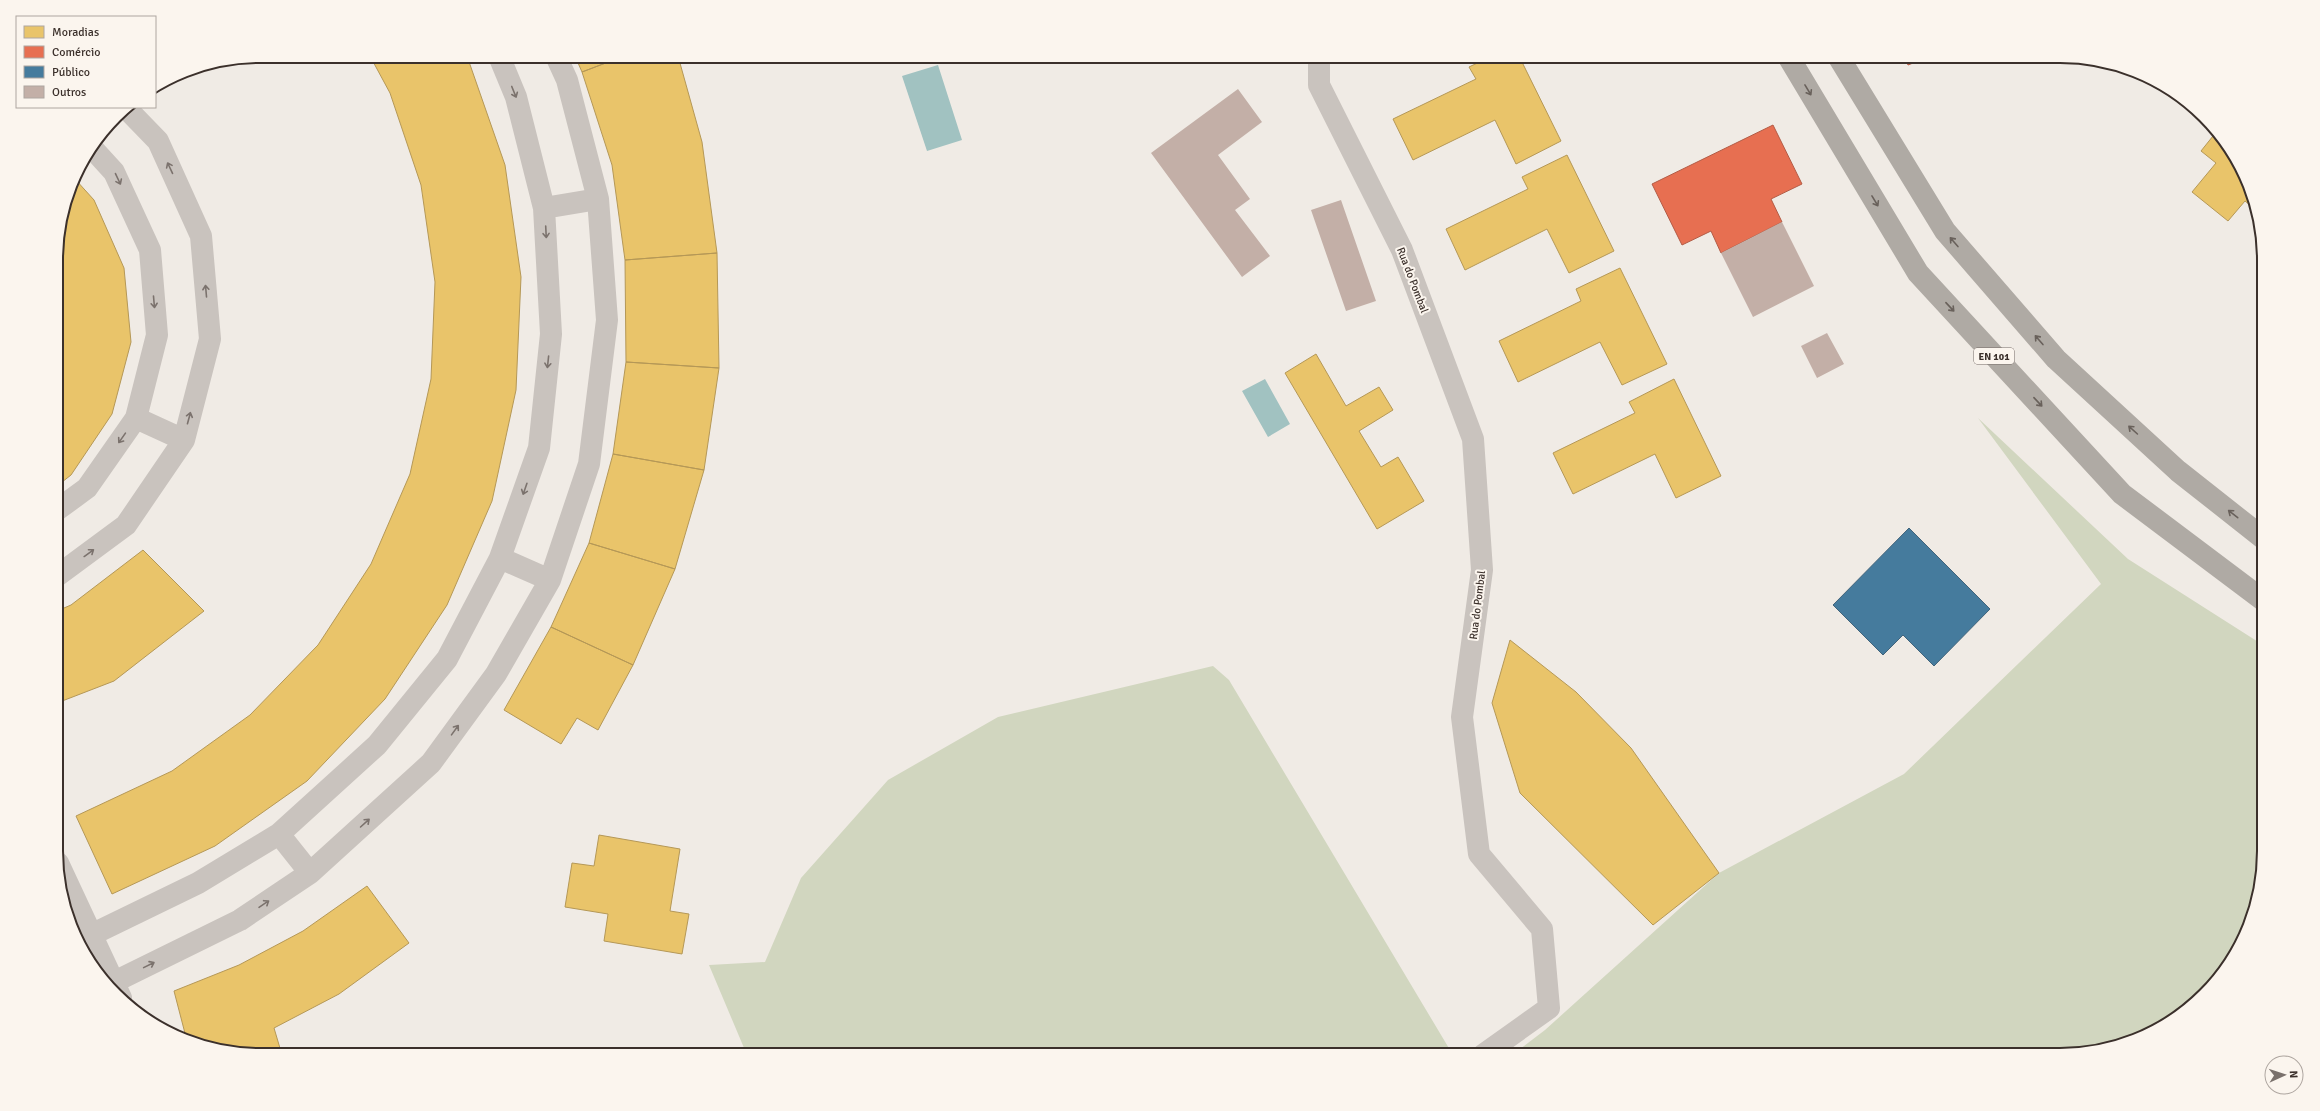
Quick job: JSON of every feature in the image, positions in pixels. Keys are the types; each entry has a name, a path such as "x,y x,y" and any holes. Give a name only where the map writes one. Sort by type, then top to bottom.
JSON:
{"highway":[{"name":"EN 101","path":"1792,63 1918,273 2122,494 2257,595"},
{"path":"1842,63 1945,231 2056,359 2178,471 2257,533"}],"street":[{"path":"91,935 198,883 279,834 377,744 447,659 500,558 539,448 551,334 544,208 516,97 502,63"},
{"path":"120,989 240,920 310,873 431,763 496,674 550,580 588,464 607,320 598,199 567,80 559,63"},
{"name":"Rua do Pombal","path":"1319,63 1319,85 1402,250 1473,439 1482,570 1462,717 1479,854 1542,929 1549,1008 1493,1048"},
{"path":"63,572 126,525 184,440 210,339 201,236 158,141 130,112"},
{"path":"63,506 87,488 136,418 157,335 150,250 114,172 95,152"},
{"path":"544,208 598,199"},
{"path":"136,418 184,440"},
{"path":"500,558 550,580"},
{"path":"279,834 310,873"},
{"path":"65,879 115,984"}],"green space":[{"path":"1978,418 2128,559 2257,641 2257,864 2253,889 2247,914 2231,950 2208,981 2190,999 2169,1015 2147,1028 2123,1038 2073,1048 1521,1048 1545,1030 1719,873 1904,774 2101,584"},
{"path":"1213,666 1229,680 1449,1048 744,1048 709,965 765,962 801,878 888,780 998,717"}],"water":[{"path":"938,65 962,140 927,151 902,76"},
{"path":"1265,379 1290,424 1268,437 1242,391"}],"building: Moradias":[{"path":"374,63 469,63 505,165 521,277 516,390 492,501 447,605 385,699 307,781 215,846 112,894 76,816 172,771 250,715 318,645 371,564 410,474 431,379 435,282 421,185 390,93"},
{"path":"578,63 606,63 582,72"},
{"path":"606,63 680,63 702,142 717,253 625,260 612,165 582,72"},
{"path":"1477,63 1522,63 1561,141 1516,164 1495,120 1413,160 1393,119 1476,79 1469,67"},
{"path":"2213,136 2231,162 2247,197 2249,204 2245,201 2228,221 2192,192 2216,163 2201,151"},
{"path":"1567,155 1614,251 1569,273 1547,229 1465,270 1446,229 1528,189 1522,177"},
{"path":"79,183 94,200 124,268 131,342 112,414 71,475 63,481 63,247 70,209"},
{"path":"717,253 719,368 626,362 625,260"},
{"path":"1620,268 1667,364 1622,385 1600,342 1518,382 1499,341 1581,301 1576,289"},
{"path":"1316,354 1346,406 1379,387 1393,410 1359,431 1381,467 1398,457 1424,501 1377,529 1285,373"},
{"path":"626,362 719,368 704,470 613,454"},
{"path":"1674,379 1721,476 1676,498 1655,454 1573,494 1553,453 1635,413 1629,402"},
{"path":"613,454 704,470 675,569 589,543"},
{"path":"589,543 675,569 633,665 551,627"},
{"path":"143,550 204,611 114,681 63,701 63,608 71,605"},
{"path":"551,627 633,665 598,730 577,718 561,744 504,710"},
{"path":"1510,640 1576,692 1631,748 1719,873 1653,925 1520,793 1492,703"},
{"path":"599,835 680,849 670,911 689,914 682,954 604,941 608,914 565,907 572,863 594,866"},
{"path":"367,886 409,943 339,994 274,1028 280,1048 247,1048 234,1046 197,1038 185,1033 174,991 239,965 303,931"}],"building: Comércio":[{"path":"1773,125 1802,184 1771,199 1782,222 1721,253 1711,231 1682,245 1652,184"}],"building: Público":[{"path":"1909,528 1990,609 1934,666 1903,635 1883,655 1833,605"}],"building: Outros":[{"path":"1238,89 1262,122 1218,155 1250,199 1235,210 1270,256 1242,277 1151,153"},
{"path":"1341,200 1376,301 1346,311 1311,210"},
{"path":"1782,222 1814,286 1753,317 1721,253"},
{"path":"1827,333 1844,364 1817,378 1801,346"}]}
